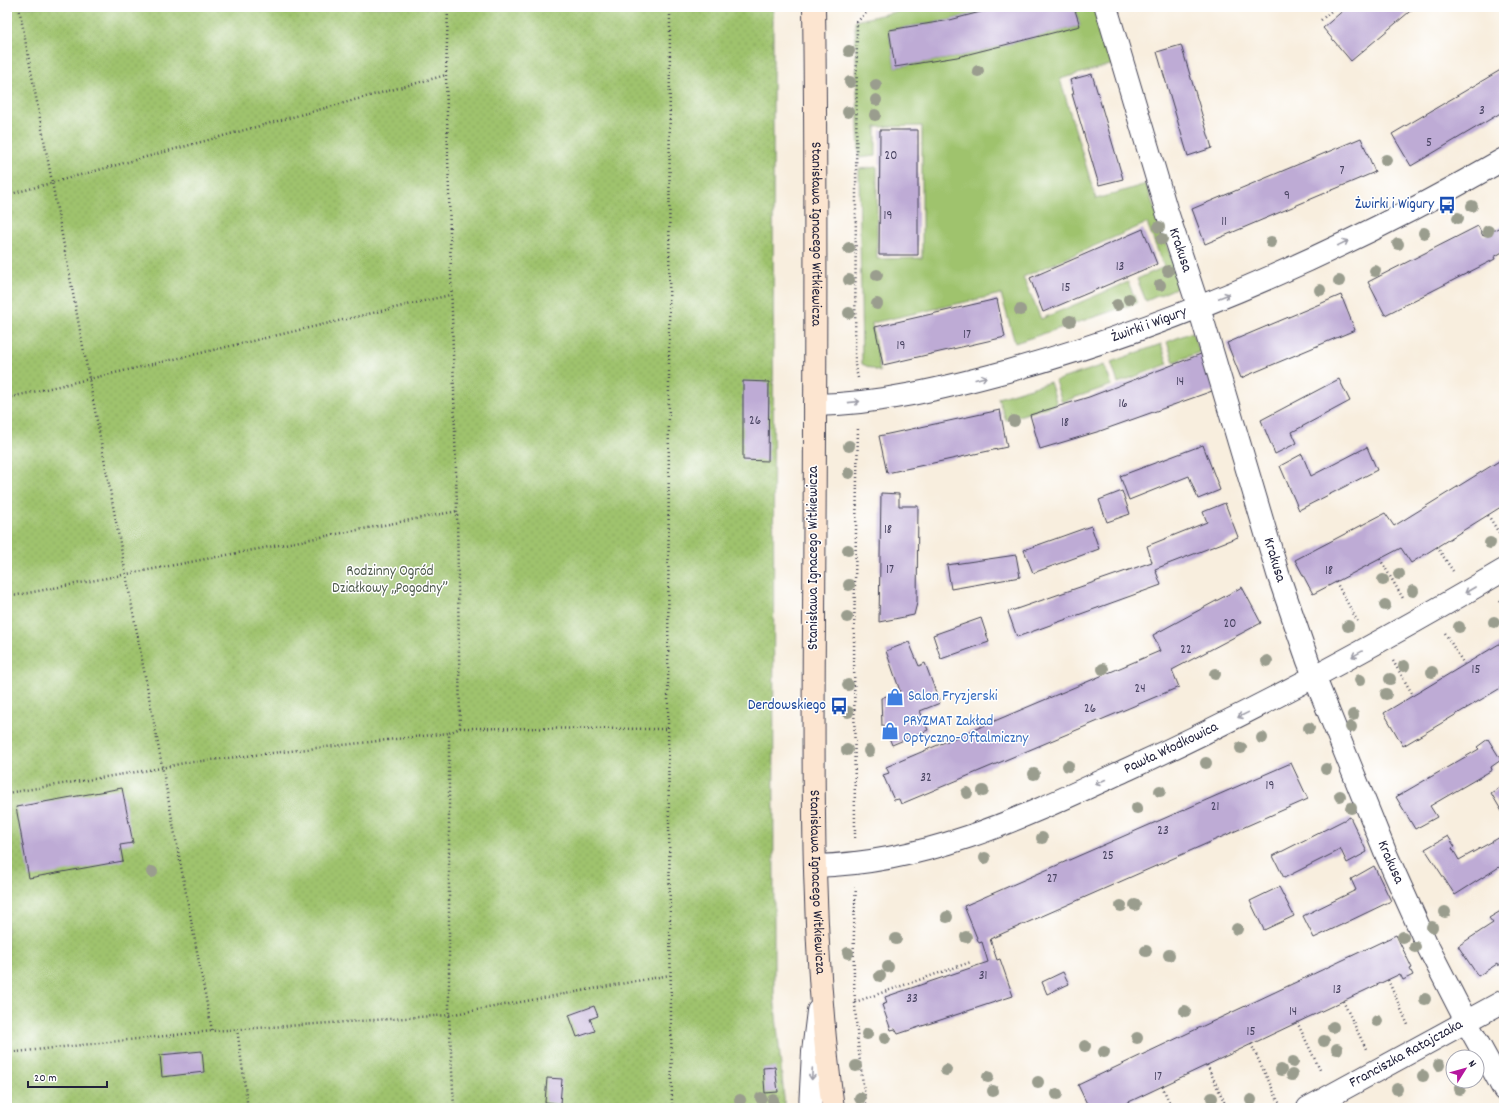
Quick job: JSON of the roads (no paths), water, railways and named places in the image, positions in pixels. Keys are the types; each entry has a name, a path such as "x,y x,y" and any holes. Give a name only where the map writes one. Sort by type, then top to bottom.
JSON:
{"street":[{"name":"Stanisława Ignacego Witkiewicza","path":"814,7 815,405 813,793 820,994 825,1055 833,1108"},
{"name":"Krakusa","path":"1106,7 1166,209 1198,305 1276,566 1314,678 1393,871 1427,945 1467,1023 1504,1090"},
{"name":"Żwirki i Wigury","path":"815,405 881,399 945,387 998,373 1096,343 1233,292 1338,245 1412,209 1504,159"},
{"name":"Pawła Włodkowica","path":"815,866 855,865 908,855 964,839 1032,813 1198,737 1314,678 1504,570"},
{"path":"810,1108 813,1052 820,994"},
{"name":"Franciszka Ratajczaka","path":"1308,1108 1467,1023 1504,1001"}],"place":[{"name":"Żwirki i Wigury","path":"1447,205"},
{"name":"Salon Fryzjerski","path":"895,697"},
{"name":"Derdowskiego","path":"839,706"},
{"name":"PRYZMAT Zakład Optyczno-Oftalmiczny","path":"890,731"}],"park label":[{"name":"Rodzinny Ogród Działkowy „Pogodny”","path":"390,580"}]}
